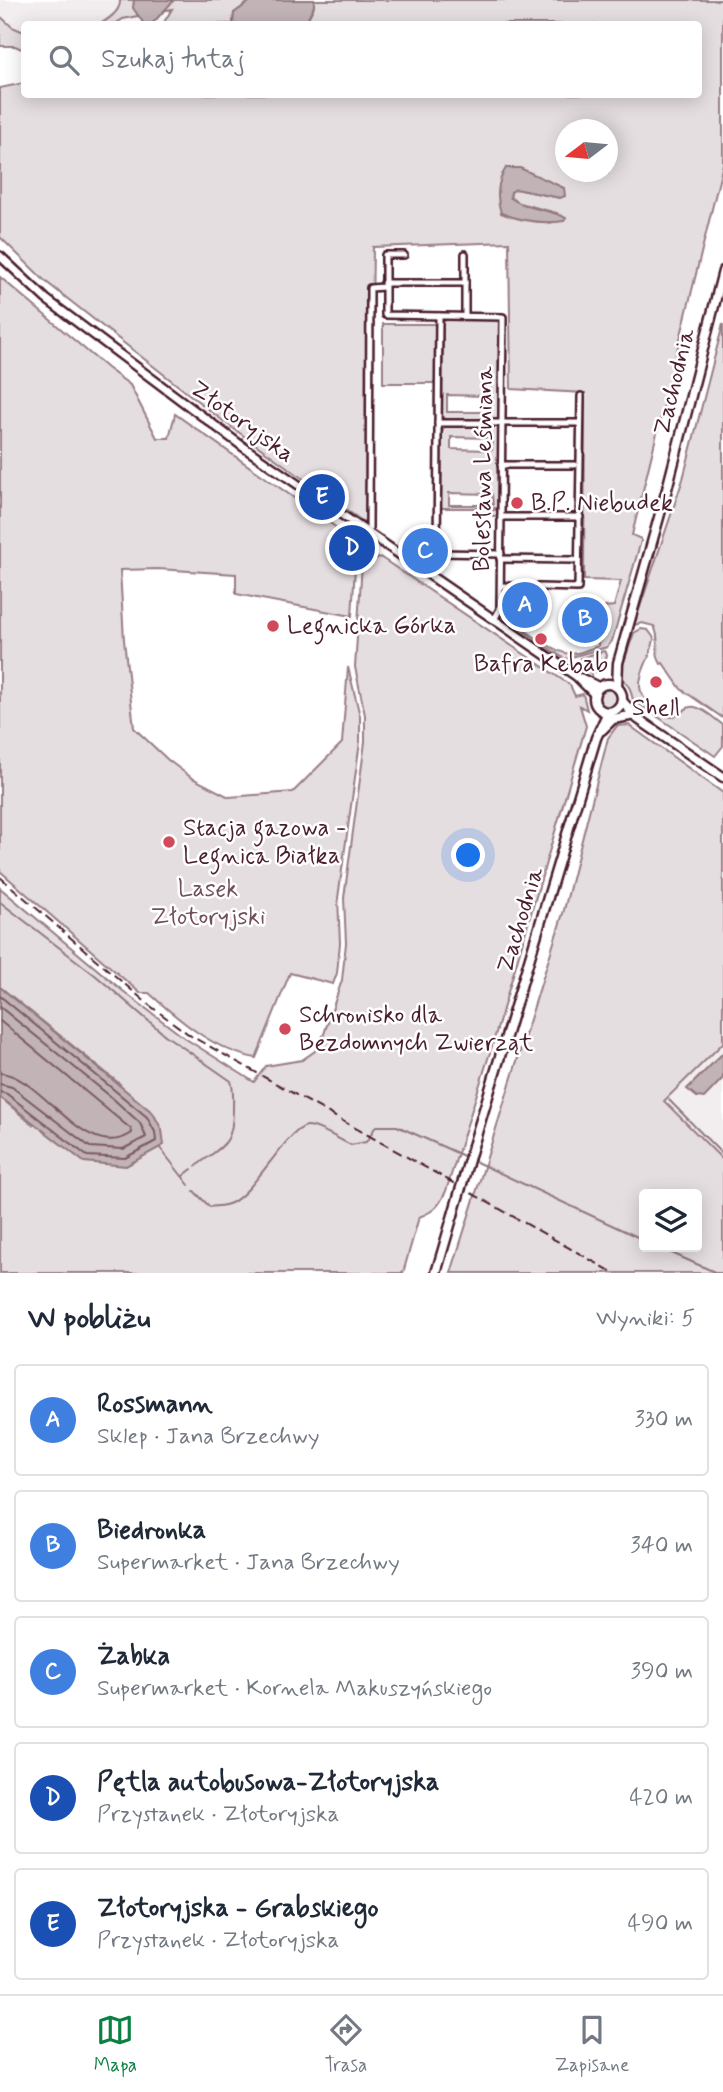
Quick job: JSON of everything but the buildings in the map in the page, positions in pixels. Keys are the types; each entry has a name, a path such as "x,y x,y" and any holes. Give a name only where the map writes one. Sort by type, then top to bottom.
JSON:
{"main road":[{"name":"Zachodnia","path":"617,687 618,663 667,489 723,271"},
{"name":"Zachodnia","path":"600,688 618,663"},
{"path":"634,717 622,701 617,687 600,688 594,703 598,708 634,717 723,776"},
{"path":"612,711 622,701"},
{"name":"Zachodnia","path":"436,1273 596,738 598,708"},
{"name":"Zachodnia","path":"596,738 612,711"},
{"path":"596,738 613,719 634,717"}],"street":[{"path":"404,255 385,255 385,315 465,316 465,254"},
{"name":"Złotoryjska","path":"0,256 46,299 242,446 576,676 600,688"},
{"path":"369,535 370,288 384,285 465,284"},
{"path":"425,573 437,553 439,316"},
{"name":"Bolesława Leśmiana","path":"465,316 503,317 500,609 494,620"},
{"path":"500,586 578,588 581,396"},
{"path":"438,423 580,423"},
{"path":"502,465 575,465"},
{"path":"501,517 580,517"},
{"path":"437,553 574,560"}],"shaded area":[{"path":"0,0 120,0 120,5 112,17 106,21 21,21 21,31 12,27 0,15"},
{"path":"723,1043 723,1159 664,1101"}],"green space":[{"path":"120,0 252,0 234,13 233,21 165,21 172,9 120,21 105,21 120,4"},
{"path":"314,0 723,0 723,164 632,535 641,541 612,641 607,647 565,659 501,616 504,609 503,596 506,593 510,620 538,639 541,636 545,638 543,642 558,651 570,654 582,652 598,646 598,642 602,640 602,615 605,614 605,607 614,606 621,581 584,580 585,393 511,389 509,242 373,247 369,526 223,421 45,281 0,237 0,88 21,84 21,98 702,98 702,21 306,21","holes":["506,168 560,198 516,189 511,192 510,198 516,202 557,213 551,223 510,216"]},
{"path":"0,16 12,27 21,31 21,49 0,46"},
{"name":"Lasek Złotoryjski","path":"0,277 130,385 157,438 169,438 175,414 344,533 343,547 355,567 352,616 236,594 236,574 158,569 120,570 124,640 134,728 192,778 229,797 293,792 342,743 348,667 360,716 360,742 338,898 340,943 337,973 333,984 290,973 256,1058 226,1049 185,1024 149,993 140,993 0,871"},
{"path":"498,320 498,419 446,419 442,416 443,322","holes":["447,395 488,396 488,412 447,412"]},
{"path":"383,324 435,324 435,383 383,383"},
{"path":"723,324 723,718 681,689 663,663 661,664 654,626 642,623 634,625 683,479"},
{"path":"446,424 496,424 499,430 499,513 496,516 493,516 492,512 483,512 495,508 440,508 441,434","holes":["451,437 492,438 492,450 451,449","449,493 492,494 493,505 449,505"]},
{"path":"380,557 570,685 575,696 583,694 587,710 580,706 586,726 493,1043 446,1191 436,1207 419,1217 403,1273 0,1273 0,1097 33,1125 120,1084 0,987 0,888 123,991 186,1039 254,1082 266,1066 302,1060 315,1051 324,1034 342,980 346,943 344,898 365,742 365,715 355,667 362,564"},
{"path":"501,619 563,660 572,662 592,675 589,679 567,666"},
{"path":"641,629 648,630 654,638 640,681 643,696 655,710 665,716 677,716 688,708 695,707 723,725 723,746 715,756 633,700 620,673 634,633"},
{"path":"604,651 607,655 603,667 597,672 579,662 580,658"},
{"path":"608,688 615,691 618,698 615,705 608,708 601,705 598,698 601,691"},
{"path":"629,725 723,793 723,1043 664,1101 723,1160 723,1273 451,1273 564,910 608,738 617,726"}],"water":[{"path":"134,0 174,0 155,21 142,21 133,8"},
{"path":"252,0 314,0 306,21 233,21 234,13"},
{"path":"506,168 520,168 564,188 565,196 560,198 516,189 511,192 510,197 566,218 564,221 532,221 501,213 498,190"},
{"path":"0,987 153,1113 162,1130 164,1145 126,1166 84,1162 0,1097"},
{"path":"723,1053 723,1078 704,1098 697,1097 687,1089"}],"waterway":[{"path":"0,902 95,975 165,1035 231,1081 231,1131 225,1144 196,1166"},
{"path":"669,1100 723,1155"},
{"path":"194,1191 210,1207 231,1203 250,1187 290,1138 307,1126 322,1130 351,1145 366,1142 376,1126 397,1126 466,1157"},
{"path":"160,1148 189,1185"},
{"path":"474,1161 639,1238"},
{"path":"183,1176 192,1169"},
{"path":"669,1252 717,1273"}],"railway":[{"path":"0,877 149,1005 191,1036 614,1273"}],"place":[{"name":"Złotoryjska - Grabskiego","path":"322,497"},
{"name":"B.P. Niebudek","path":"517,503"},
{"name":"Pętla autobusowa-Złotoryjska","path":"352,548"},
{"name":"Żabka","path":"425,551"},
{"name":"Rossmann","path":"525,605"},
{"name":"Biedronka","path":"585,620"},
{"name":"Legnicka Górka","path":"273,626"},
{"name":"Bafra Kebab","path":"541,639"},
{"name":"Shell","path":"656,682"},
{"name":"Stacja gazowa - Legnica Białka","path":"169,842"},
{"name":"Schronisko dla Bezdomnych Zwierząt","path":"285,1029"}]}
